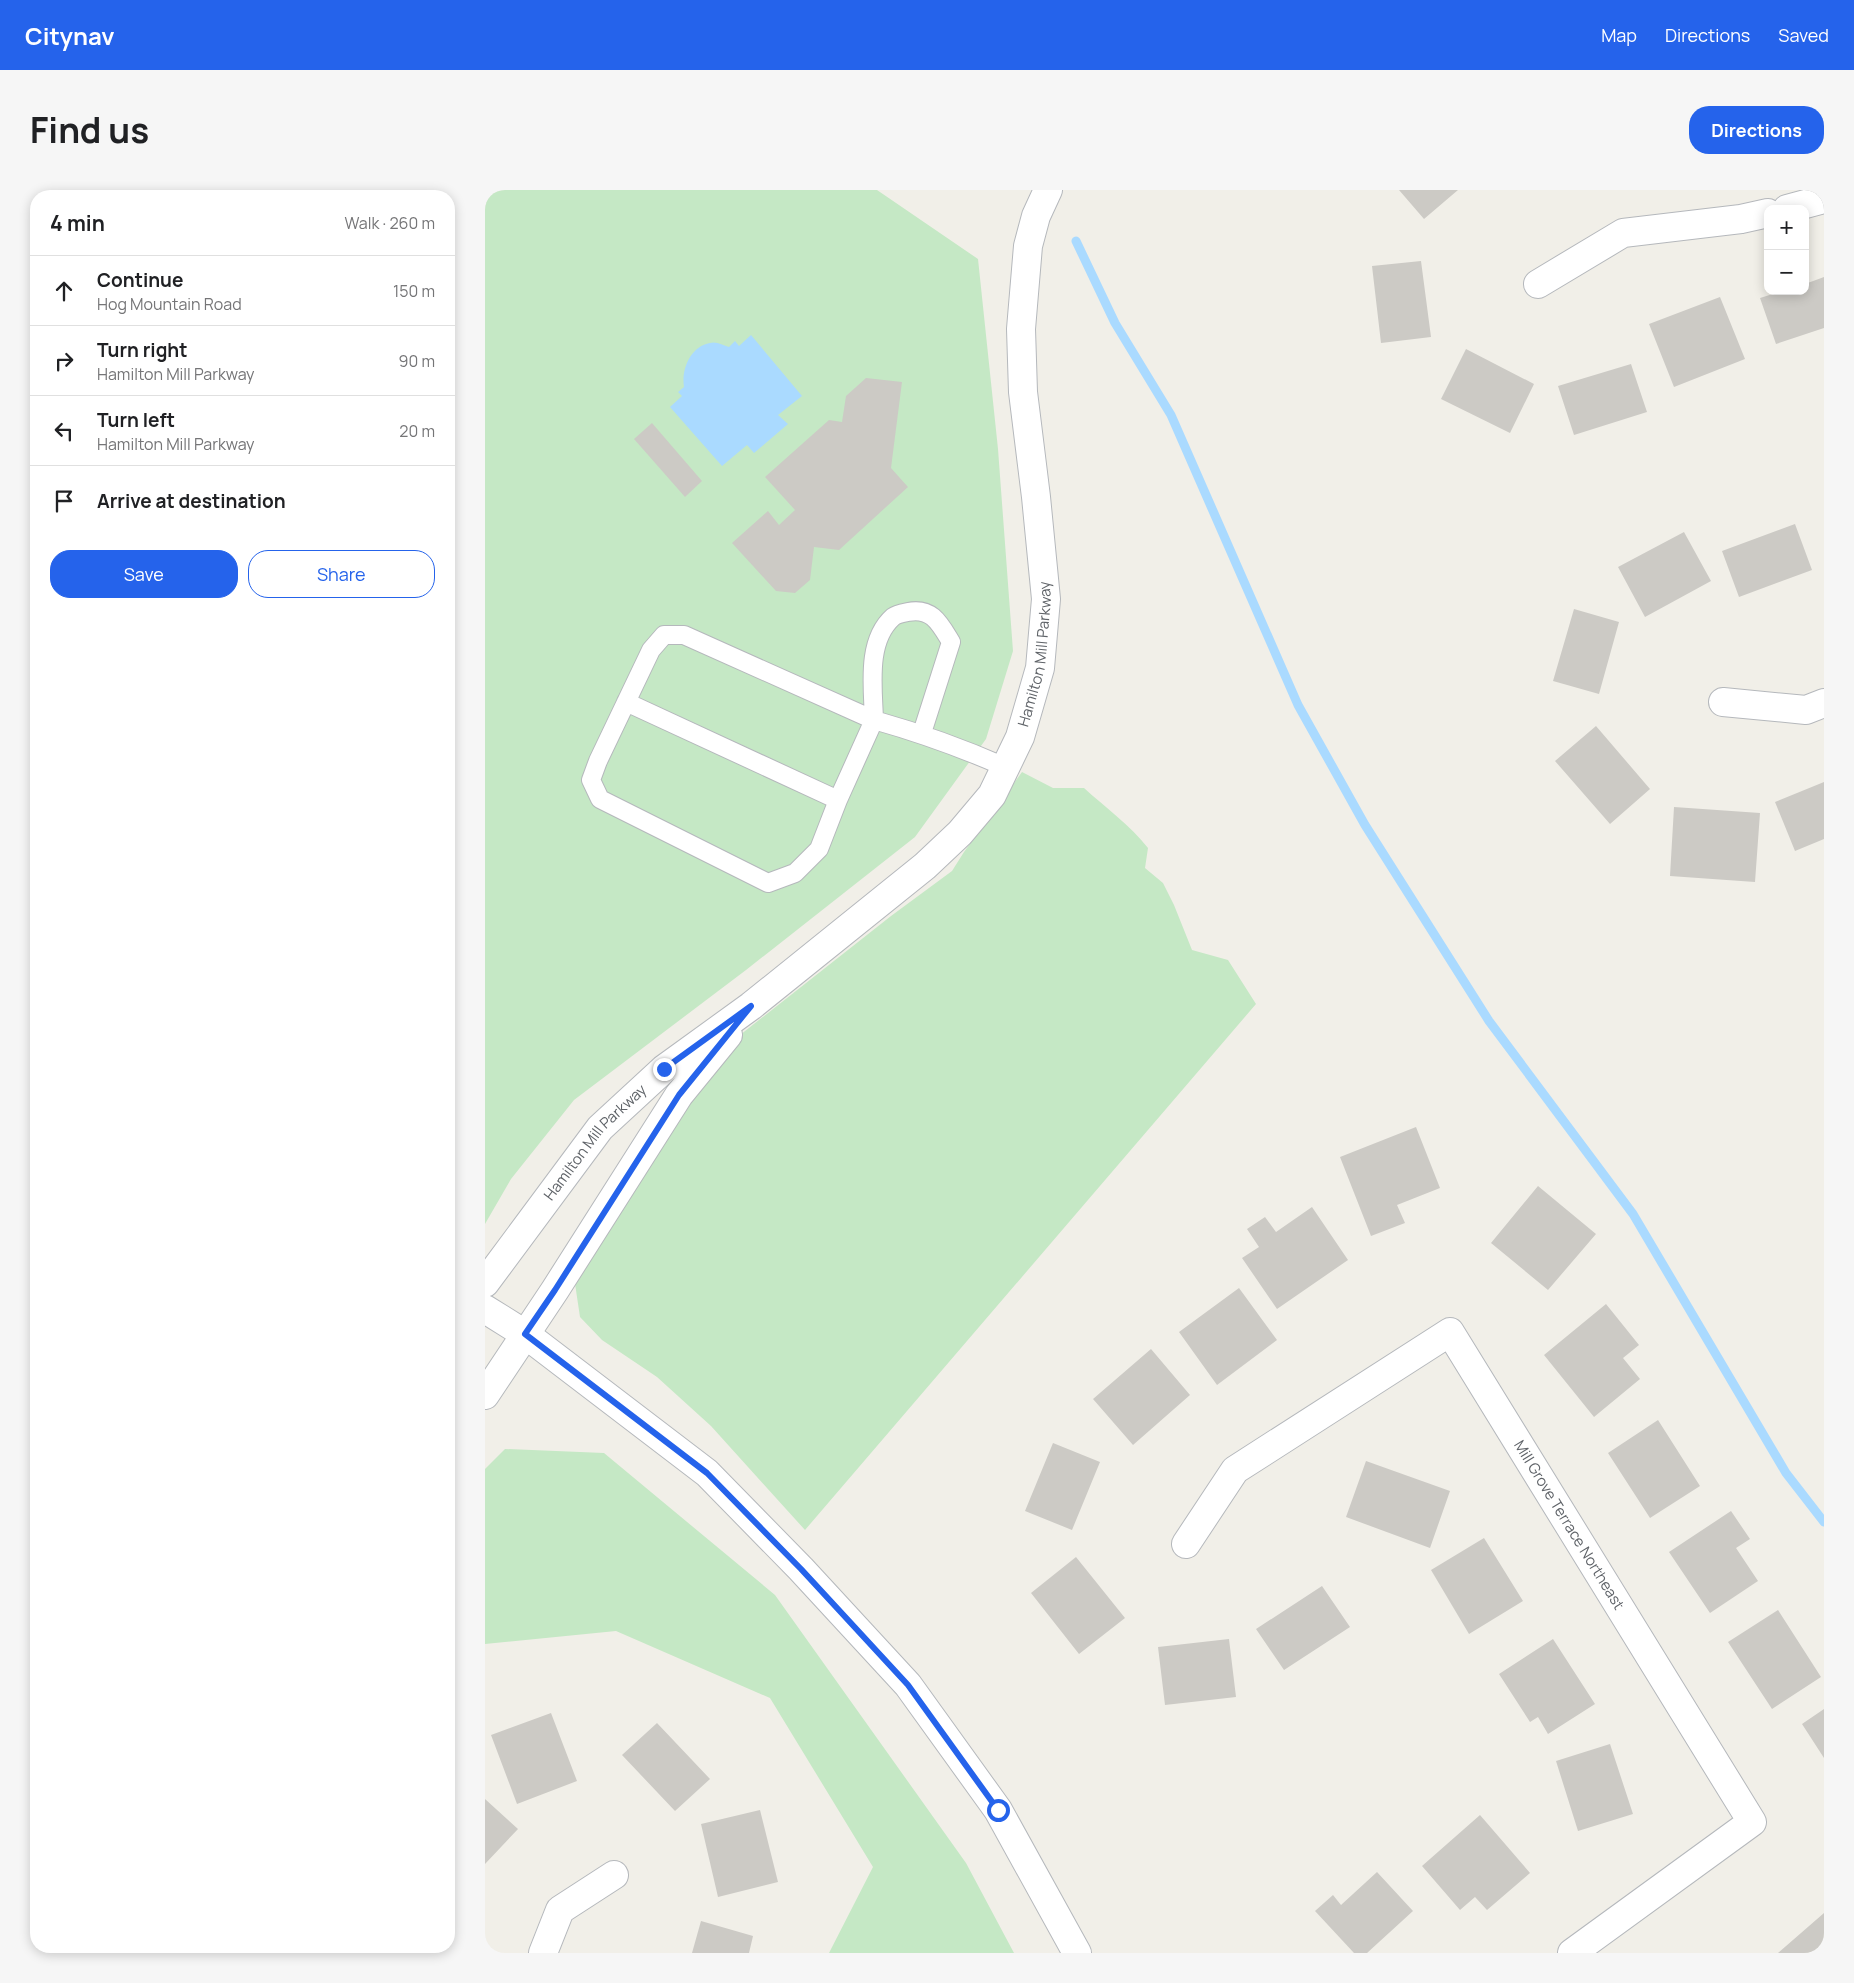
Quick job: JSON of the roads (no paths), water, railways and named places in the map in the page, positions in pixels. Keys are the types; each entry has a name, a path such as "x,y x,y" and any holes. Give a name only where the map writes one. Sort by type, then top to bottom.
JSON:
{"street":[{"name":"Hamilton Mill Parkway","path":"485,1283 600,1128 664,1069 751,1006 925,866 960,833 992,795 1020,737 1040,668 1046,599 1023,392 1021,329 1028,246 1036,216 1048,190"},
{"path":"1803,205 1824,200"},
{"path":"1539,284 1623,233 1741,219 1764,214"},
{"path":"1723,702 1806,710 1824,703"},
{"name":"Hamilton Mill Parkway","path":"485,1395 555,1290 679,1095 751,1006"},
{"path":"485,1309 525,1334 707,1473 801,1569 908,1685 998,1810 1077,1953"},
{"name":"Mill Grove Terrace Northeast","path":"1185,1544 1235,1470 1450,1332 1752,1822 1572,1953"},
{"path":"543,1953 560,1910 614,1875"}],"lane":[{"path":"922,733 951,642 936,618 918,610 894,615 879,635 873,668 874,720 838,800 819,850 795,873 768,883 600,799 591,780 598,761 651,650 664,635 684,635 874,720 922,733 961,747 1005,767"},
{"path":"626,702 838,800"}],"water":[{"path":"751,335 802,396 778,415 788,424 754,453 747,445 722,466 670,407 682,396 678,392 684,387 683,380 686,366 697,349 712,343 729,347 735,341 739,346"}],"waterway":[{"path":"1076,241 1115,323 1171,415 1298,705 1365,825 1489,1021 1633,1214 1786,1473 1824,1522"}]}
